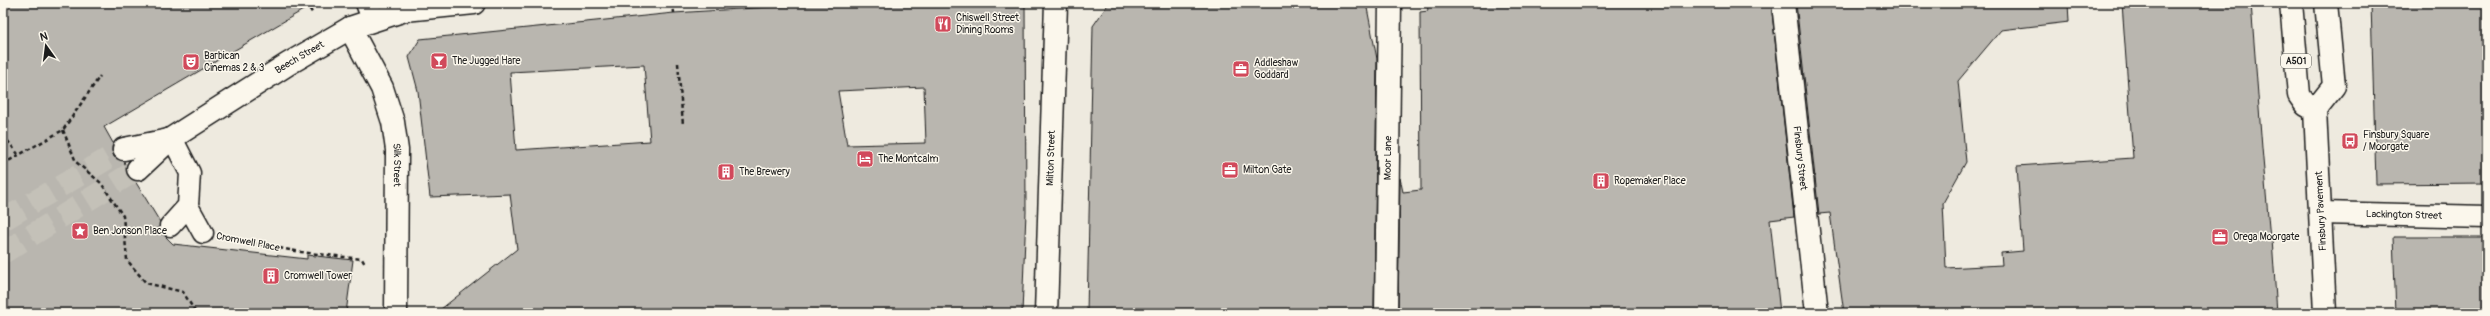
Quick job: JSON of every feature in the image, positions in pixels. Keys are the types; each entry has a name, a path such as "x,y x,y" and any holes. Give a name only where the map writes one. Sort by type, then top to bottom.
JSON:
{"street":[{"name":"Beech Street","path":"138,169 170,139 350,28 370,11 405,10 474,3"},
{"name":"Milton Street","path":"1046,313 1056,3"},
{"name":"Moor Lane","path":"1386,313 1390,3"},
{"name":"Finsbury Street","path":"1783,3 1818,313"},
{"name":"A501","path":"2291,3 2299,95 2306,105 2315,110"},
{"path":"2315,110 2334,86 2326,3"},
{"name":"Silk Street","path":"350,28 382,88 393,122 397,150 396,313"},
{"name":"Finsbury Pavement","path":"2315,110 2325,313"},
{"name":"Beech Street","path":"124,149 170,139"},
{"name":"Lackington Street","path":"2321,213 2487,217"}],"lane":[{"path":"170,139 190,173 188,206 170,226"},
{"name":"Cromwell Place","path":"188,206 203,234"}],"path":[{"path":"3,6 8,3"},
{"path":"306,3 313,14"},
{"path":"673,3 674,13"},
{"path":"678,63 683,125"},
{"path":"3,164 18,154 63,130 100,76"},
{"path":"63,130 76,162 101,183 123,216 127,260 146,283 183,292 196,313"},
{"path":"3,135 18,154"},
{"name":"Cromwell Place","path":"203,234 301,252 362,259"}],"building":[{"path":"3,3 315,3 104,127 113,143 112,151 114,157 124,161 129,177 135,181 160,222 159,230 173,244 307,259 307,255 353,260 346,313 3,313"},
{"name":"The Brewery","path":"836,3 1025,3 1026,212 1022,313 436,313 517,249 510,194 430,197 418,91 409,57 420,39 674,13","holes":["644,65 650,141 516,150 510,72","924,87 926,143 847,145 838,91"]},
{"name":"Milton Gate","path":"1109,3 1366,3 1377,59 1374,313 1087,313 1093,26"},
{"name":"Ropemaker Place","path":"1427,3 1771,3 1794,217 1770,220 1780,313 1398,313 1400,178 1403,192 1421,190 1420,12 1428,11"},
{"path":"1796,3 2068,3 2069,22 2001,30 1958,81 1966,162 1943,203 1946,268 2002,265 2001,253 2023,251 2017,166 2133,158 2122,3 2251,3 2270,239 2272,239 2277,313 1844,313 1830,213 1819,214"},
{"path":"2371,3 2487,3 2487,183 2376,184"},
{"path":"2393,237 2487,237 2487,313 2396,313"}],"tunnel":[{"path":"3,220 124,149"},
{"path":"3,253 138,169"}],"place":[{"name":"Chiswell Street Dining Rooms","path":"943,24"},
{"name":"The Jugged Hare","path":"439,61"},
{"name":"Barbican Cinemas 2 & 3","path":"191,62"},
{"name":"Addleshaw Goddard","path":"1241,69"},
{"name":"Finsbury Square / Moorgate","path":"2350,141"},
{"name":"The Montcalm","path":"865,159"},
{"name":"Milton Gate","path":"1230,170"},
{"name":"The Brewery","path":"726,172"},
{"name":"Ropemaker Place","path":"1601,181"},
{"name":"Ben Jonson Place","path":"80,231"},
{"name":"Orega Moorgate","path":"2220,237"},
{"name":"Cromwell Tower","path":"271,276"}]}
